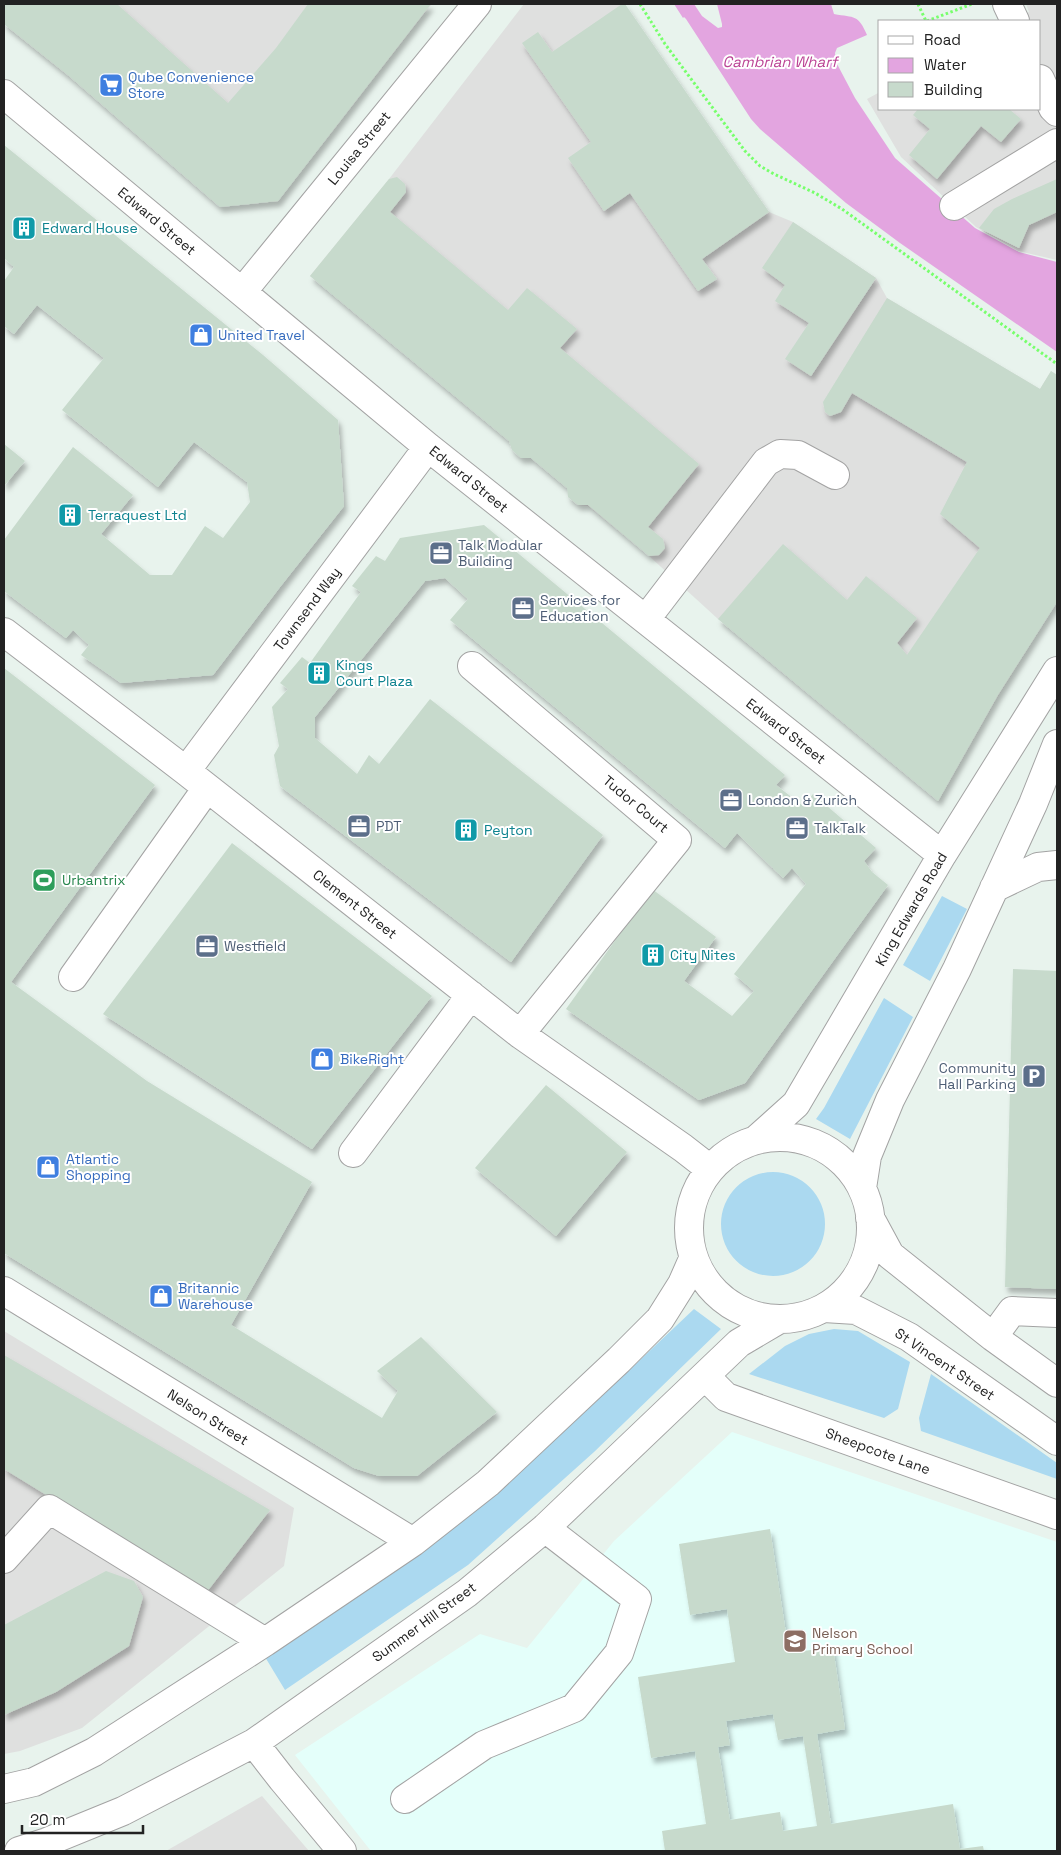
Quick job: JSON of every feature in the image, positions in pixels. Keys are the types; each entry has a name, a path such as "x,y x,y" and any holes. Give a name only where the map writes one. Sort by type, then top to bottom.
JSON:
{"street":[{"name":"Louisa Street","path":"242,292 477,4"},
{"path":"1007,4 1014,20"},
{"path":"1041,81 1053,108 1057,112"},
{"name":"Edward Street","path":"4,94 428,447 942,855"},
{"path":"954,206 1057,143"},
{"name":"Townsend Way","path":"186,771 428,447"},
{"path":"646,619 766,462 780,454 798,455 835,475"},
{"name":"Clement Street","path":"4,632 186,771 520,1034 710,1169"},
{"name":"Tudor Court","path":"472,666 677,840 520,1034"},
{"name":"King Edwards Road","path":"757,1139 796,1104 942,855 1057,671"},
{"path":"862,1188 866,1156 890,1100 957,969 1034,804 1057,744"},
{"path":"73,977 207,788"},
{"path":"994,888 1038,867 1057,865"},
{"path":"353,1153 471,995"},
{"path":"870,1218 870,1242 862,1269 848,1289 824,1308 802,1317 778,1320 748,1314 721,1298 704,1280 693,1259 688,1226 692,1200 699,1184 710,1169 736,1147 757,1139 784,1136 810,1141 837,1156 852,1171 862,1188 870,1218 890,1255 993,1337 1057,1383"},
{"path":"4,1789 34,1782 94,1752 265,1642 413,1542 488,1484 660,1319 682,1284 693,1259"},
{"name":"Nelson Street","path":"4,1291 413,1542"},
{"name":"St Vincent Street","path":"824,1308 856,1310 909,1337 1057,1441"},
{"path":"993,1337 1012,1310 1057,1313"},
{"name":"Summer Hill Street","path":"19,1851 47,1842 123,1811 254,1743 467,1593 545,1528 739,1343 778,1320"},
{"name":"Sheepcote Lane","path":"705,1376 726,1397 1057,1515"},
{"path":"4,1559 49,1510 265,1642"},
{"path":"406,1799 484,1745 574,1708 619,1653 637,1599 545,1528"},
{"path":"254,1743 342,1851"}],"path":[{"path":"640,4 665,44 745,151 760,166 815,193 842,209 1057,364"},
{"path":"918,4 926,20"},
{"path":"930,20 972,4"}],"shaded area":[{"path":"4,4 431,5 278,201 220,207 69,76 4,24"},
{"path":"524,4 623,4 769,212 793,222 876,278 887,298 1040,389 1051,371 1057,375 1057,602 998,696 938,801 718,619 649,556 588,506 578,505 568,497 567,488 531,458 521,458 512,450 509,441 310,276 389,179"},
{"path":"1026,4 1057,4 1057,260 1018,251 976,227 901,157 867,99 878,93 878,110 1041,110 1041,20 1014,20 1029,12"},
{"path":"942,896 967,909 930,981 903,965"},
{"path":"884,998 913,1017 850,1139 816,1119 824,1108"},
{"path":"773,1172 793,1176 810,1187 821,1204 825,1224 821,1244 810,1261 793,1272 773,1276 753,1272 736,1261 725,1244 721,1224 725,1204 736,1187 753,1176"},
{"path":"694,1309 721,1329 594,1452 468,1565 285,1690 262,1652 414,1557 586,1411"},
{"path":"834,1329 858,1331 910,1362 898,1409 884,1418 749,1374 785,1346 809,1334"},
{"path":"4,1331 294,1508 284,1566 82,1728 20,1751 4,1754"},
{"path":"931,1374 1057,1463 1057,1479 921,1431 919,1418"},
{"name":"Nelson Primary School","path":"732,1432 1057,1542 1057,1851 371,1851 295,1755 480,1634 527,1648 614,1541"},
{"path":"262,1796 309,1851 166,1851"}],"water":[{"name":"Cambrian Wharf","path":"674,4 694,4 702,16 718,28 722,27 722,24 717,4 831,4 834,14 858,20 867,35 837,48 835,53 836,62 855,98 895,158 975,228 1019,252 1057,262 1057,352 900,243 846,203 760,129 751,119 686,19 683,18"}],"building":[{"path":"4,4 117,4 228,103 276,48 308,4 431,4 278,201 220,207 69,76 4,24"},
{"path":"622,4 625,4 769,212 702,259 717,279 698,291 630,193 604,211 568,158 591,142 522,43 538,32 552,52"},
{"path":"917,110 1010,110 1021,119 1001,142 981,126 937,179 909,155 930,129 913,115"},
{"path":"4,145 263,355 338,420 344,506 213,675 121,683 81,655 89,645 73,630 66,638 4,591 4,540 73,447 133,495 101,534 150,575 172,575 205,526 223,538 250,502 247,482 194,442 158,487 62,410 104,358 37,305 14,334 4,326 4,281 14,267 4,258"},
{"path":"397,177 405,184 406,192 390,212 508,310 527,288 577,329 560,348 699,464 648,527 663,539 665,548 659,555 649,556 588,505 578,505 568,497 567,488 531,458 521,458 512,450 509,441 310,276 389,179"},
{"path":"1057,179 1057,212 1029,225 1019,248 979,228 994,209"},
{"path":"793,222 876,278 811,376 785,359 809,323 775,301 785,285 762,268"},
{"path":"887,298 1040,389 1051,371 1057,375 1057,602 998,695 938,801 718,619 783,544 847,600 866,576 917,618 897,643 907,655 980,548 940,514 967,462 852,393 841,412 830,416 825,412 823,402"},
{"path":"4,444 25,461 4,486"},
{"path":"484,525 785,775 776,785 803,806 813,794 876,848 864,861 872,872 888,885 745,1083 699,1100 566,1009 652,889 716,937 684,981 732,1016 754,991 734,974 806,884 792,868 783,878 737,833 725,848 450,620 468,599 445,578 425,581 315,717 315,738 357,774 369,755 379,764 430,699 603,835 511,962 280,786 274,755 279,746 272,707 288,689 280,683 302,657 310,663 361,592 352,586 376,556 385,561 400,538"},
{"path":"4,668 155,785 11,982 147,1081 312,1182 231,1325 382,1418 398,1391 377,1371 421,1337 497,1412 417,1476 379,1476 354,1468 4,1253"},
{"path":"232,843 432,996 312,1149 103,1014"},
{"name":"Community Hall Parking","path":"1013,969 1057,971 1057,1289 1005,1287"},
{"path":"546,1085 627,1152 556,1236 475,1168"},
{"path":"4,1355 270,1510 206,1593 4,1469"},
{"path":"770,1529 789,1653 833,1647 845,1729 817,1734 831,1824 953,1804 960,1849 983,1846 984,1851 665,1851 662,1831 706,1824 695,1751 651,1758 638,1677 735,1662 727,1609 690,1615 679,1544","holes":["773,1714 778,1740 803,1736 817,1826 783,1831 780,1812 730,1820 718,1747 730,1745 726,1721"]},
{"path":"106,1571 134,1581 143,1597 129,1646 56,1692 4,1715 4,1625"}],"place":[{"name":"Qube Convenience Store","path":"111,85"},
{"name":"Edward House","path":"24,228"},
{"name":"United Travel","path":"201,335"},
{"name":"Terraquest Ltd","path":"70,515"},
{"name":"Talk Modular Building","path":"441,553"},
{"name":"Services for Education","path":"523,608"},
{"name":"Kings Court Plaza","path":"319,673"},
{"name":"London & Zurich","path":"731,800"},
{"name":"PDT","path":"359,826"},
{"name":"TalkTalk","path":"797,828"},
{"name":"Peyton","path":"466,830"},
{"name":"Urbantrix","path":"44,880"},
{"name":"Westfield","path":"207,946"},
{"name":"City Nites","path":"653,955"},
{"name":"BikeRight","path":"322,1059"},
{"name":"Community Hall Parking","path":"1034,1076"},
{"name":"Atlantic Shopping","path":"48,1167"},
{"name":"Britannic Warehouse","path":"161,1296"},
{"name":"Nelson Primary School","path":"795,1641"}]}
